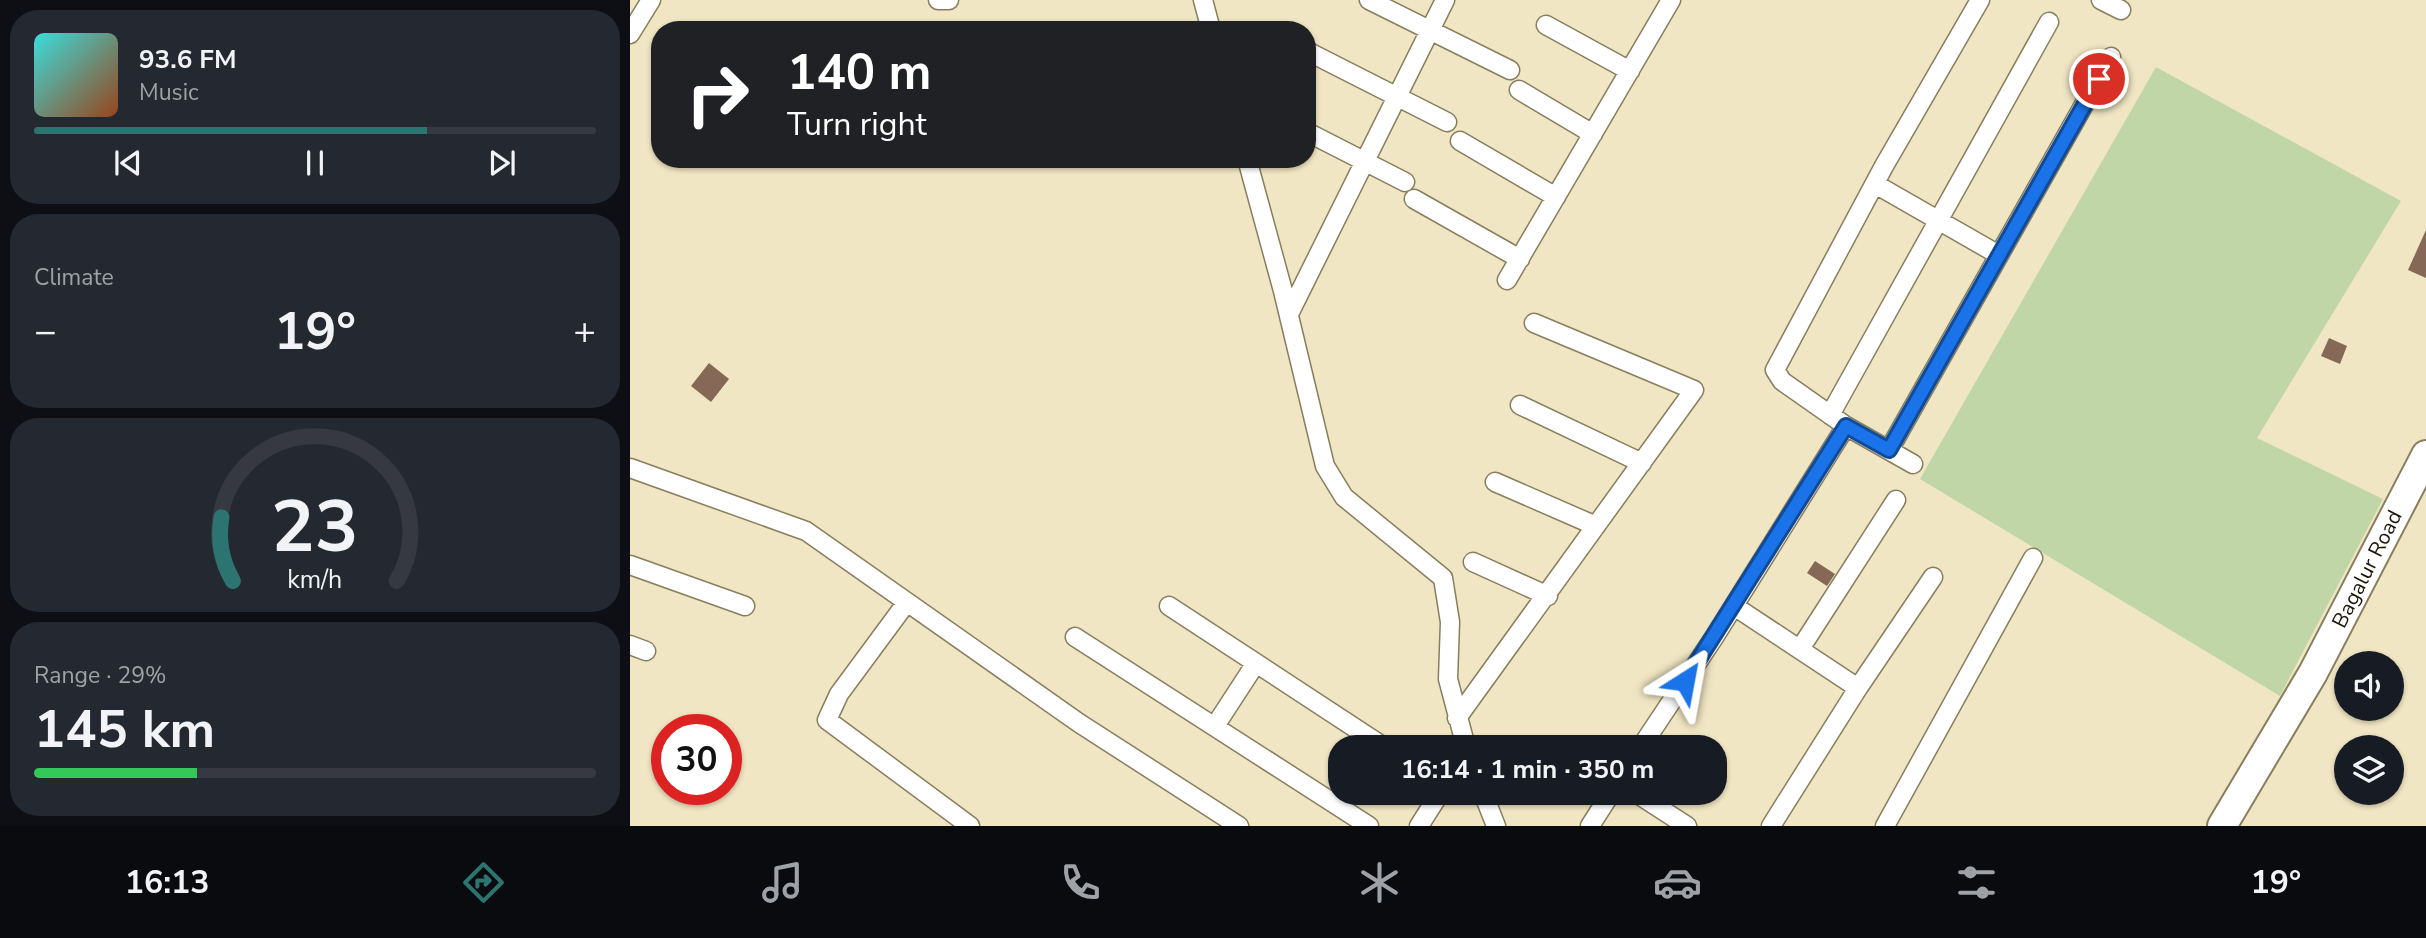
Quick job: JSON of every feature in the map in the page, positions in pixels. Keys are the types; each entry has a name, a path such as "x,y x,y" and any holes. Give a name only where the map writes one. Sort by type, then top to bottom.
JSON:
{"main road":[{"name":"Bagalur Road","path":"2242,826 2329,676 2418,494 2426,455"},
{"name":"Bagalur Road","path":"2222,826 2418,494"}],"street":[{"path":"630,34 651,0"},
{"path":"937,0 949,0"},
{"path":"1203,0 1209,21"},
{"path":"1369,0 1510,70"},
{"path":"1289,314 1445,0"},
{"path":"1913,464 1846,426 1782,381 1775,370 1875,184 1980,0"},
{"path":"2101,0 2120,10"},
{"path":"1507,280 1630,71 1663,3"},
{"path":"1830,415 2049,22"},
{"path":"1546,25 1630,71"},
{"path":"1316,56 1447,122"},
{"path":"1889,450 2111,57"},
{"path":"1519,90 1593,134"},
{"path":"1316,137 1405,182"},
{"path":"1460,141 1556,197"},
{"path":"1249,168 1289,314 1325,466 1344,497 1443,578 1450,622 1448,679 1462,735"},
{"path":"1875,184 1999,255"},
{"path":"1414,199 1520,259"},
{"path":"1457,719 1694,390 1534,323"},
{"path":"1520,405 1642,463"},
{"path":"1649,735 1734,606 1846,426"},
{"path":"630,468 806,531 1079,723 1239,826"},
{"path":"1495,482 1596,526"},
{"path":"1800,649 1896,500"},
{"path":"1885,826 2033,558"},
{"path":"1474,562 1548,596"},
{"path":"630,565 745,606"},
{"path":"1771,826 1858,688 1933,577"},
{"path":"907,602 839,694 827,720 971,826"},
{"path":"1169,606 1366,735"},
{"path":"1734,606 1858,688"},
{"path":"1075,637 1369,826"},
{"path":"1215,726 1255,663"},
{"path":"1419,826 1432,805"},
{"path":"1488,805 1496,826"},
{"path":"1590,826 1603,805"},
{"path":"1655,805 1688,826"}],"green space":[{"path":"2156,67 2401,201 2257,438 2383,499 2280,696 1920,479"}],"building":[{"path":"2426,230 2426,278 2408,270"},
{"path":"2329,338 2347,346 2340,364 2321,356"},
{"path":"709,363 729,379 711,402 691,386"},
{"path":"1815,561 1835,574 1827,586 1807,573"}],"route":[{"path":"1685,681 1846,426 1889,450 2099,79"}]}
